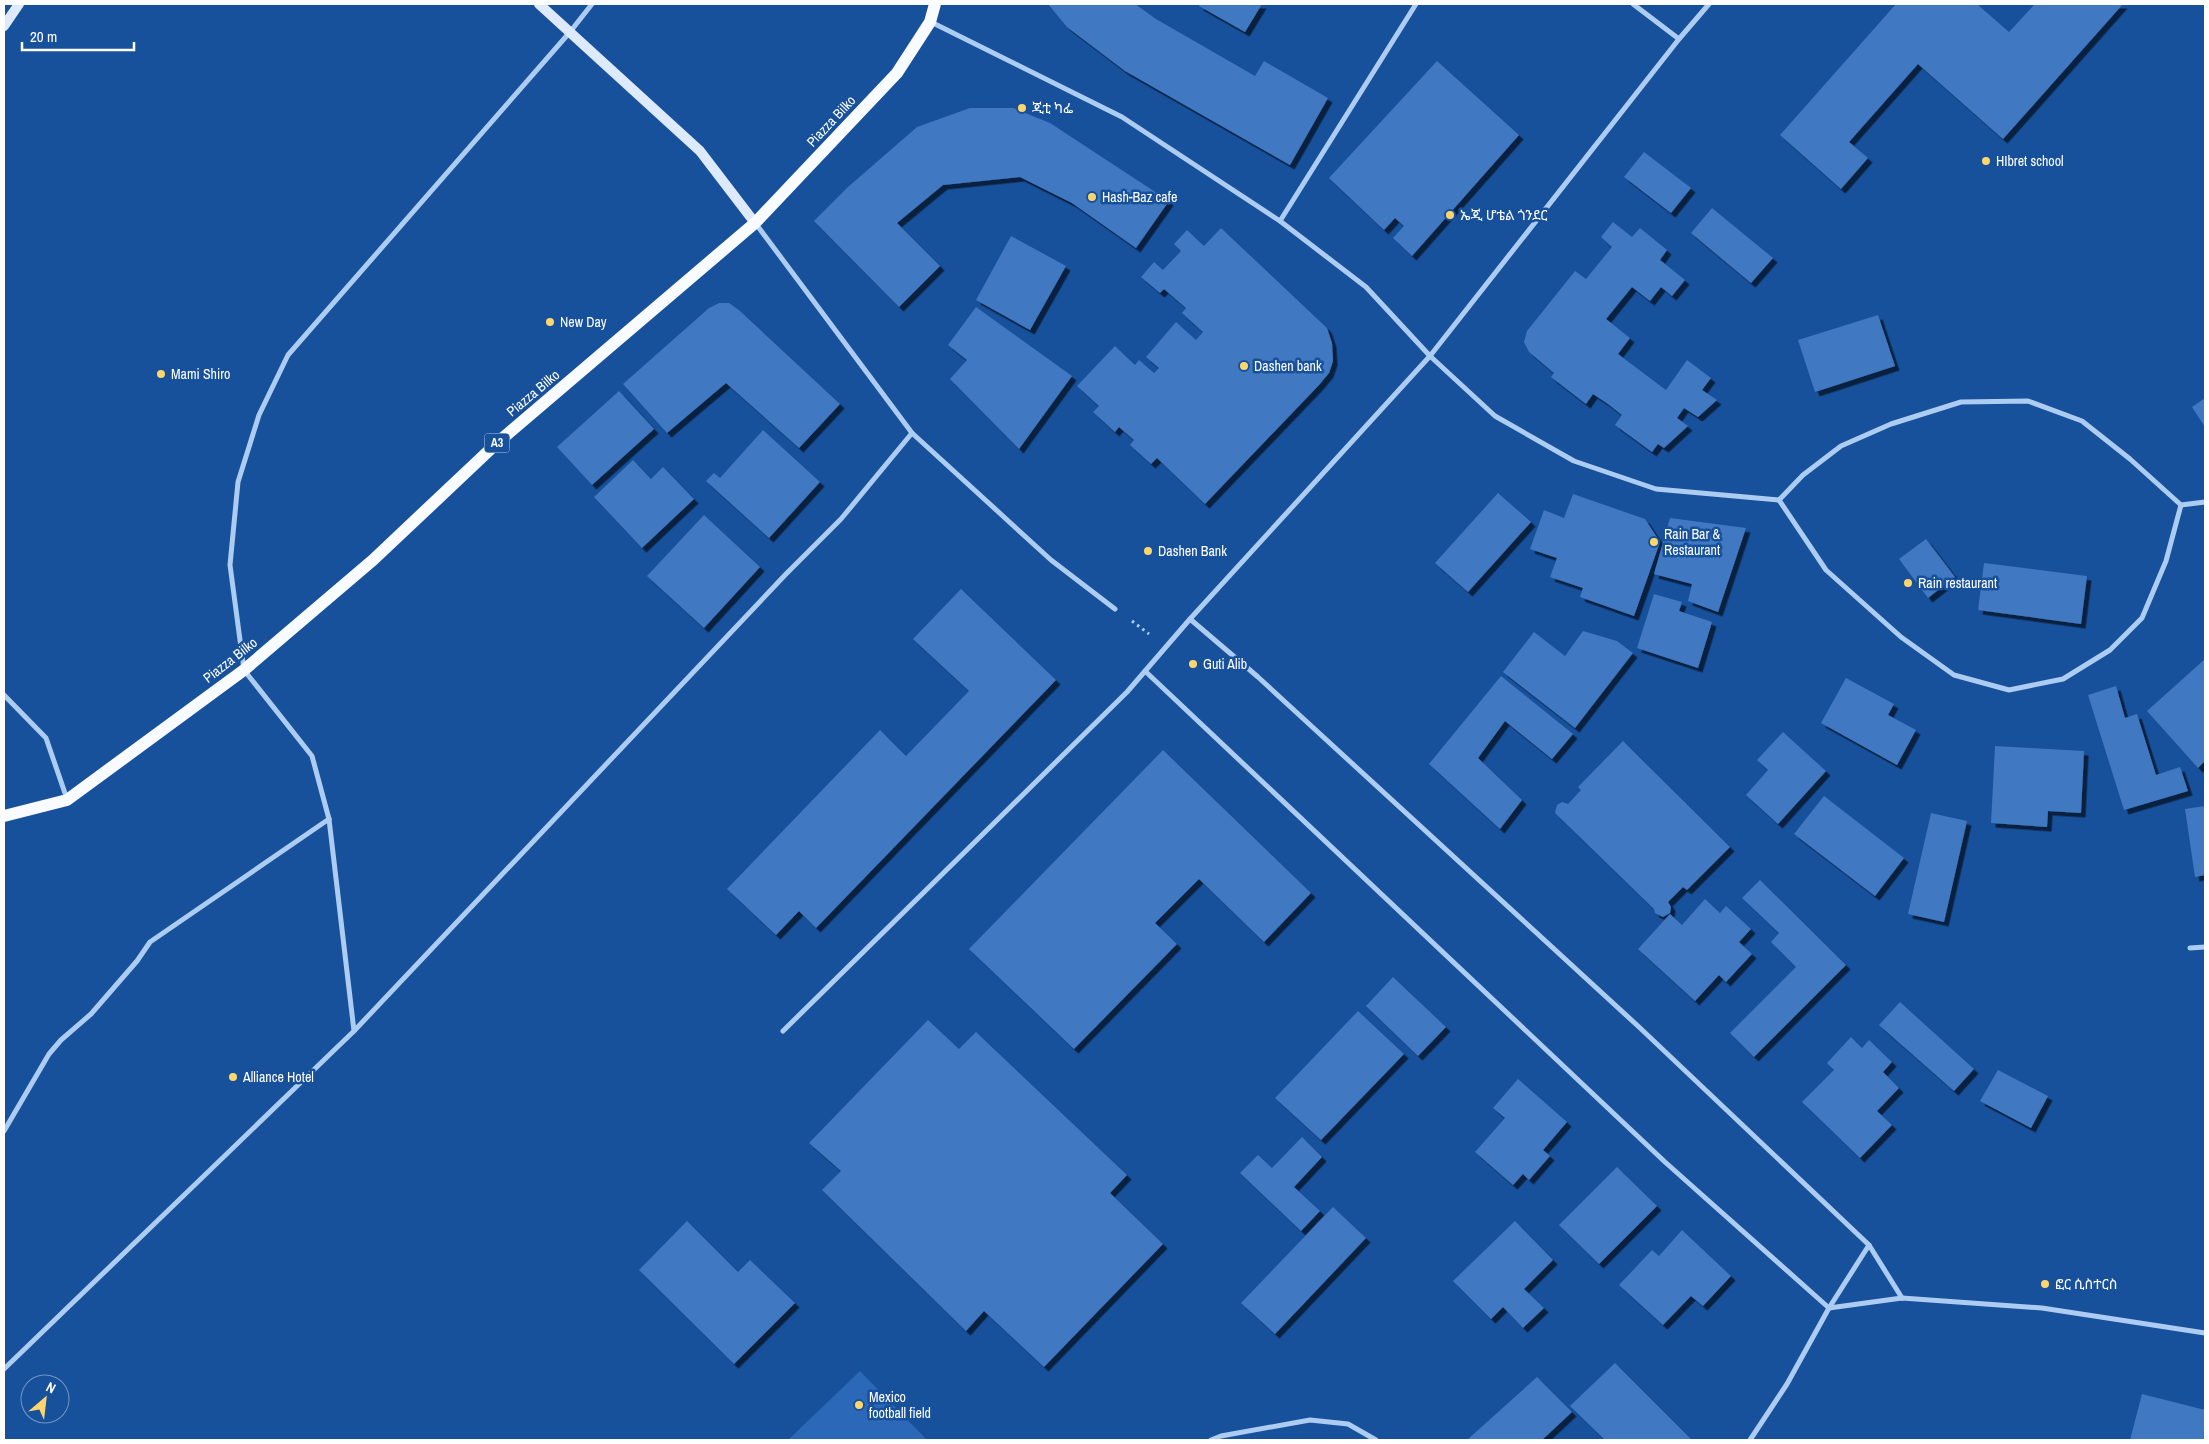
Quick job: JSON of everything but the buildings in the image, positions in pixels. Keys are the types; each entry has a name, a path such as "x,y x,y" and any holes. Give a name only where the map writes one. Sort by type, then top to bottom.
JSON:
{"main road":[{"name":"Piazza Bilko","path":"4,816 67,800 244,670 372,560 497,443 755,223 897,73 930,22 935,4"}],"street":[{"path":"4,26 18,4"},
{"path":"539,4 700,151 912,433 1051,560 1115,609"},
{"path":"354,1031 329,819 312,756 244,670 230,565 238,482 259,415 288,355 570,32 592,4"},
{"path":"1280,221 1416,4"},
{"path":"1633,4 1679,39"},
{"path":"783,1032 1127,692 1190,619 1430,356 1679,39 1709,4"},
{"path":"930,22 1122,117 1280,221 1366,287 1430,356 1495,416 1574,461 1656,489 1779,500"},
{"path":"1779,500 1803,475 1841,446 1891,424 1961,402 2028,400 2082,421 2130,459 2181,505 2205,502"},
{"path":"4,1369 354,1031 786,574 841,519 912,433"},
{"path":"1779,500 1826,570 1901,637 1954,676 2009,690 2063,679 2110,650 2142,618 2166,561 2181,505"},
{"path":"1190,619 1258,677 1624,1014 1869,1245 1902,1298"},
{"path":"1145,670 1665,1162 1829,1308 1902,1298 2042,1308 2205,1333"},
{"path":"4,695 46,738 67,800"},
{"path":"4,1131 60,1040 91,1014 137,961 150,942 329,819"},
{"path":"2190,948 2205,947"},
{"path":"1750,1440 1788,1384 1829,1308 1869,1245"},
{"path":"1211,1440 1220,1436 1310,1420 1348,1424 1376,1440"}],"path":[{"path":"1115,609 1166,648"}],"shaded area":[{"name":"Mexico football field","path":"860,1371 927,1440 788,1440"}],"place":[{"name":"ጂቲ ካፌ","path":"1022,108"},
{"name":"HIbret school","path":"1986,161"},
{"name":"Hash-Baz cafe","path":"1092,197"},
{"name":"ኤጂ ሆቴል ጎንደር","path":"1450,215"},
{"name":"New Day","path":"550,322"},
{"name":"Dashen bank","path":"1244,366"},
{"name":"Mami Shiro","path":"161,374"},
{"name":"Rain Bar & Restaurant","path":"1654,542"},
{"name":"Dashen Bank","path":"1148,551"},
{"name":"Rain restaurant","path":"1908,583"},
{"name":"Guti Alib","path":"1193,664"},
{"name":"Alliance Hotel","path":"233,1077"},
{"name":"ፎር ሲስተርስ","path":"2045,1284"},
{"name":"Mexico football field","path":"859,1405"}]}
